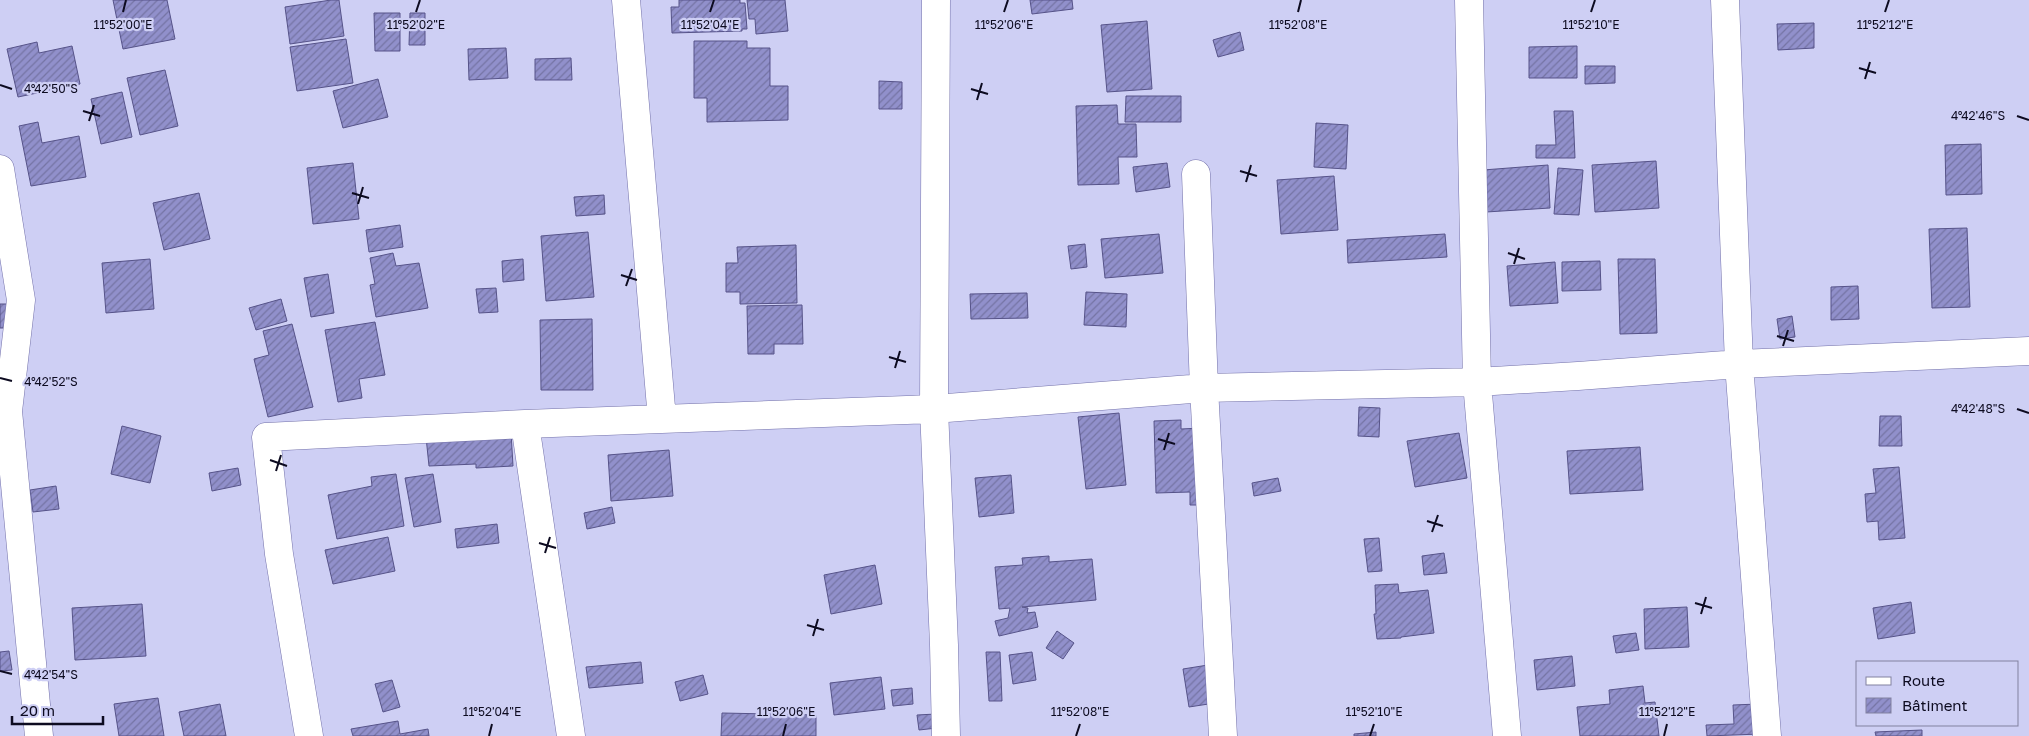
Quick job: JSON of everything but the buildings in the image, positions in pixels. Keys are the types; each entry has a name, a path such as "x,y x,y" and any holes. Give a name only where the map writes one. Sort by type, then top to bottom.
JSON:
{"street":[{"path":"626,0 662,419"},
{"path":"936,0 934,410 946,736"},
{"path":"1469,0 1477,382 1507,736"},
{"path":"1725,0 1738,364 1767,736"},
{"path":"0,169 20,300 4,410 39,736"},
{"path":"1196,174 1204,388 1223,736"},
{"path":"309,736 279,554 266,437 525,424 934,410 1204,388 1477,382 1738,364 2029,351"},
{"path":"525,424 571,736"}]}
